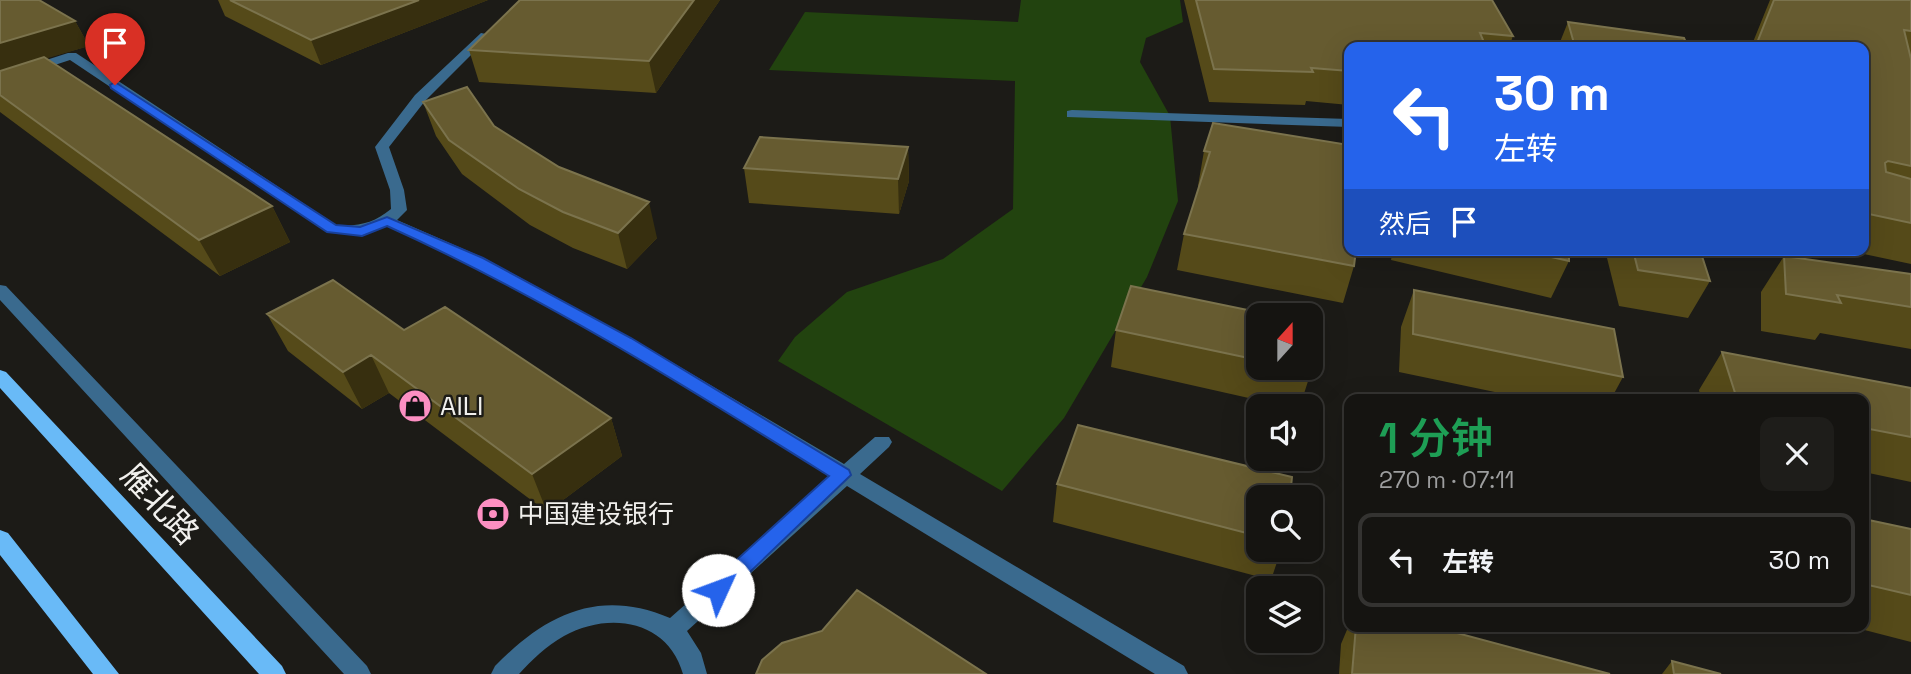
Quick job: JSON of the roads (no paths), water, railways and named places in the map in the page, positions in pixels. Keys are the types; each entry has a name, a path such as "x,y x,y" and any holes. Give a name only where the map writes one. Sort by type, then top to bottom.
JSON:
{"main road":[{"name":"雁北路","path":"0,376 274,674"},
{"path":"0,539 107,674"}],"street":[{"path":"0,79 72,56 332,229 362,232 387,221 399,210 397,190 382,147 421,98 495,25"},
{"path":"1072,114 1344,123"},
{"path":"387,221 478,261 625,342 1176,674"},
{"path":"0,290 359,674"},
{"path":"673,631 842,475 882,442"},
{"path":"503,674 530,645 566,624 606,613 643,616 673,631 693,657 695,674"}],"place":[{"name":"AILI","path":"415,406"},
{"name":"中国建设银行","path":"493,514"}]}
